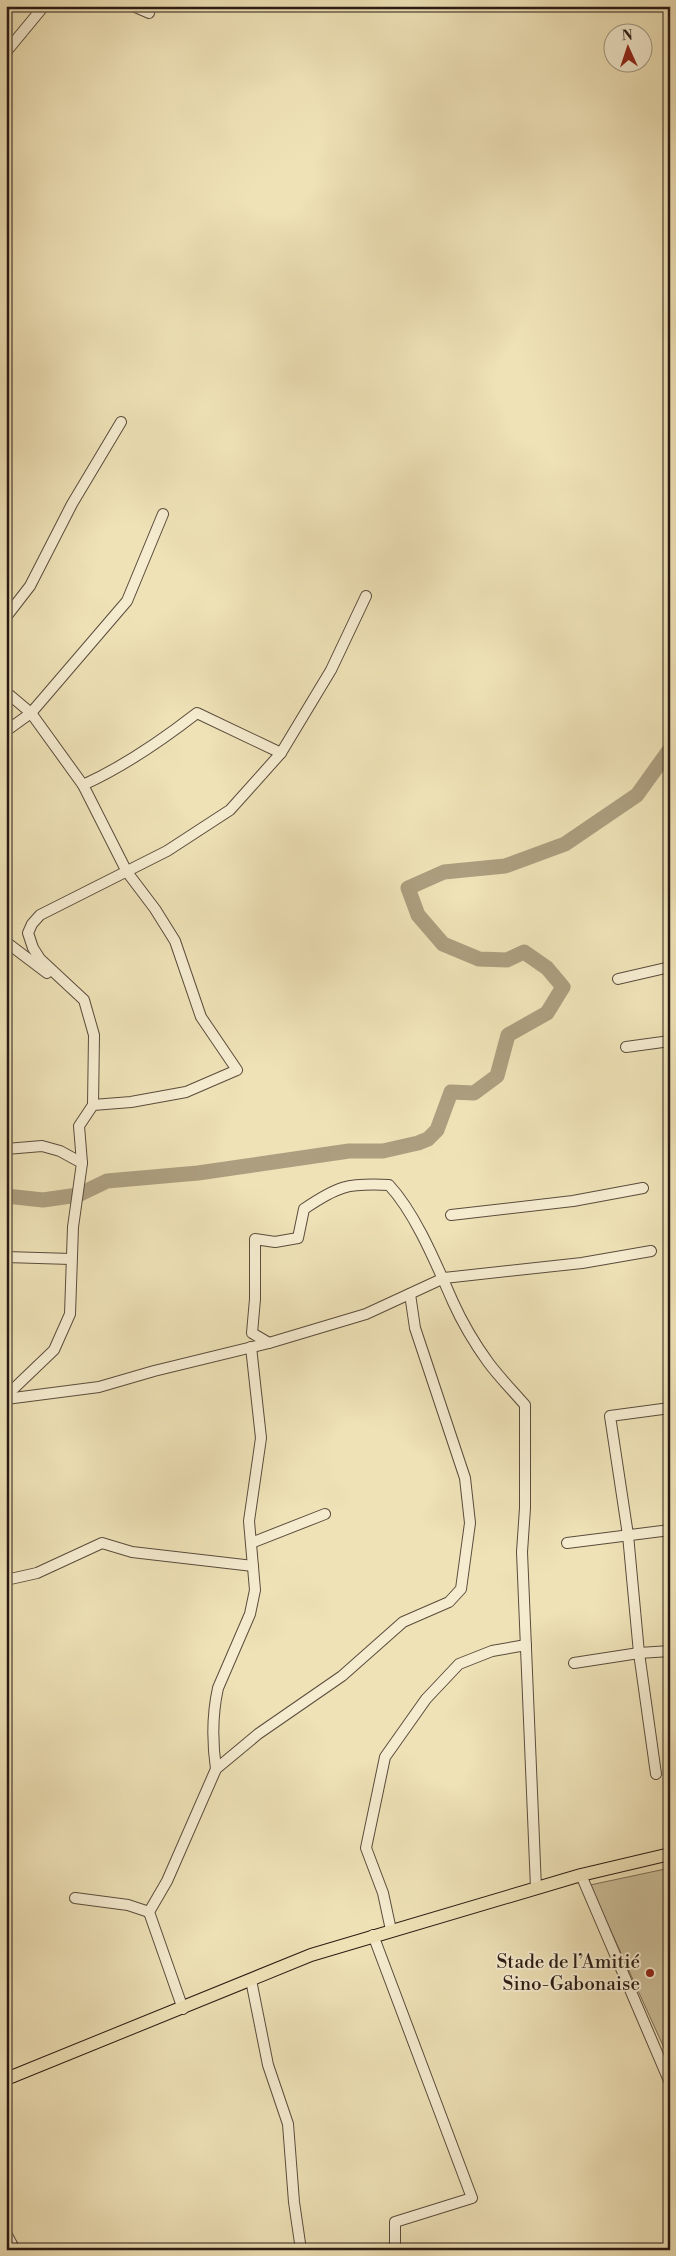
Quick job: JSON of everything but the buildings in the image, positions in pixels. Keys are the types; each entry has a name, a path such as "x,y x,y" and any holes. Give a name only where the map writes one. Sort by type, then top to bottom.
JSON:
{"main road":[{"path":"6,2080 311,1955 373,1935 581,1875 670,1854"}],"street":[{"path":"6,52 44,6"},
{"path":"133,6 149,13"},
{"path":"6,617 30,586 72,504 121,422"},
{"path":"6,731 31,713 127,601 163,514"},
{"path":"6,1397 47,1359 54,1350 70,1314 73,1227 82,1162 79,1126 93,1105 94,1035 84,1000 40,959 33,948 28,933 32,924 40,915 167,851 230,810 281,752 331,670 366,596"},
{"path":"6,692 31,713 84,785 127,872 155,909 175,941 201,1016 237,1070 186,1092 131,1102 93,1105"},
{"path":"84,785 109,773 151,748 197,713 281,752"},
{"path":"6,942 84,1000"},
{"path":"618,979 670,967"},
{"path":"626,1047 670,1041"},
{"path":"6,1149 42,1146 60,1151 82,1162"},
{"path":"269,1343 252,1333 255,1299 255,1240 275,1242 298,1238 304,1209 331,1191 363,1184 389,1185 397,1194 444,1278 454,1303 488,1362 526,1405 525,1508 522,1552 536,1888"},
{"path":"450,1215 573,1200 643,1188"},
{"path":"6,1397 99,1387 154,1370 269,1343 366,1314 444,1278 582,1263 651,1251"},
{"path":"6,1257 71,1258"},
{"path":"183,2008 149,1912 167,1881 216,1769 258,1734 342,1676 403,1622 449,1602 461,1589 470,1523 468,1491 415,1328 410,1294"},
{"path":"216,1769 212,1732 215,1700 218,1688 253,1603 250,1504 261,1438 251,1347"},
{"path":"656,1774 639,1653 628,1534 610,1416 670,1408"},
{"path":"251,1543 325,1514"},
{"path":"567,1543 670,1530"},
{"path":"6,1580 37,1572 102,1543 132,1552 253,1566"},
{"path":"391,1930 383,1893 366,1848 385,1757 426,1699 459,1664 492,1651 526,1645"},
{"path":"574,1663 639,1653 670,1651"},
{"path":"581,1875 670,2083"},
{"path":"75,1898 128,1905 149,1912"},
{"path":"373,1935 472,2198 395,2222 395,2250"},
{"path":"251,1980 268,2065 288,2124 294,2202 301,2250"},
{"path":"6,2233 15,2250"}],"shaded area":[{"name":"Stade de l’Amitié Sino-Gabonaise","path":"670,1868 670,2061 590,1885"}],"waterway":[{"path":"6,1196 43,1200 78,1195 107,1181 198,1173 349,1151 383,1151 428,1139 437,1130 451,1092 474,1093 497,1076 508,1035 547,1013 563,987 547,968 524,952 507,960 479,959 443,944 418,915 408,888 444,872 505,866 565,844 637,795 670,749"}],"place":[{"name":"Stade de l’Amitié Sino-Gabonaise","path":"650,1973"}]}
